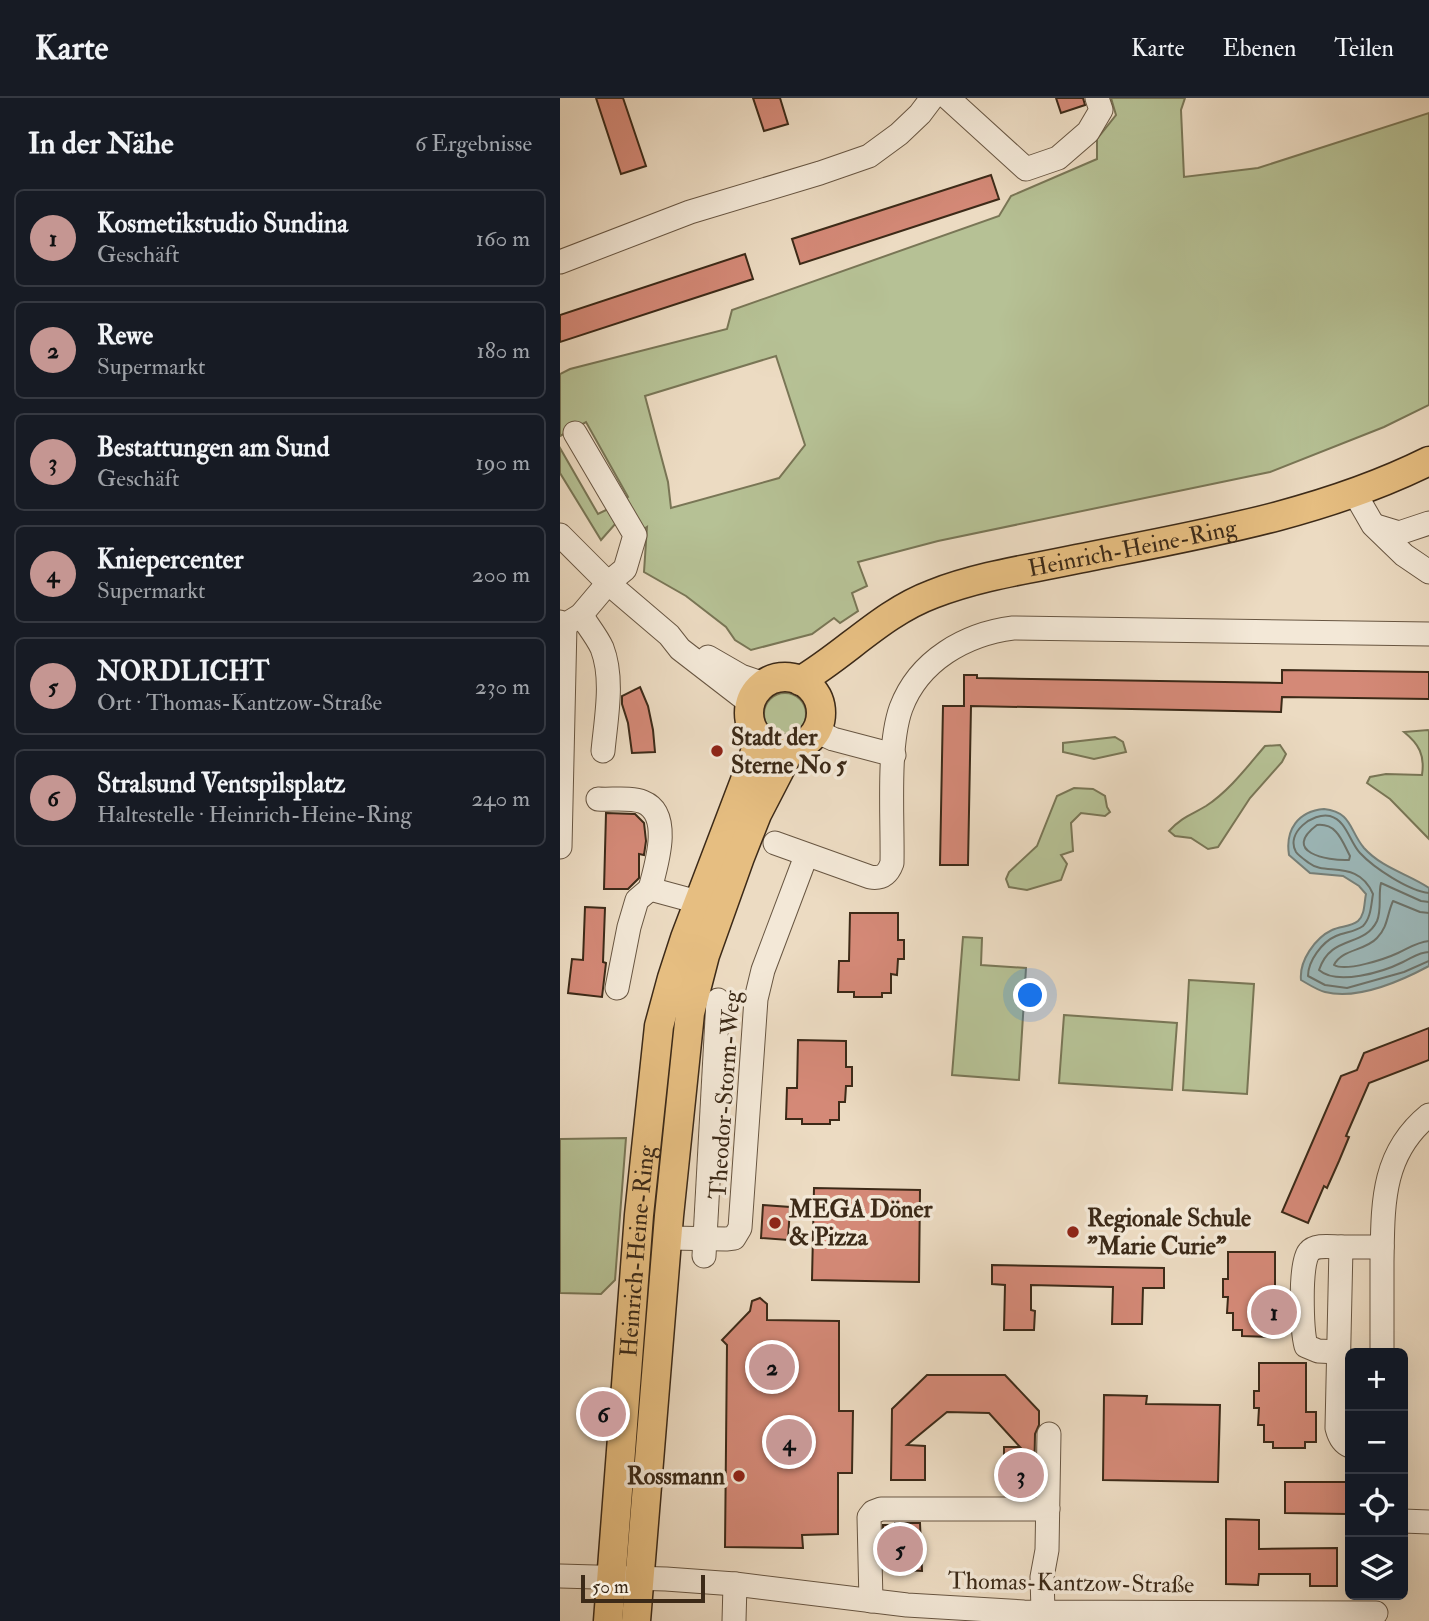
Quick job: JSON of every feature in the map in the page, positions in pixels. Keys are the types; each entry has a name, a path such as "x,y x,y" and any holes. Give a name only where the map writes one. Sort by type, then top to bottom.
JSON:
{"main road":[{"name":"Heinrich-Heine-Ring","path":"809,690 830,682 845,651 885,618 914,602 950,588 999,575 1246,525 1301,510 1389,480 1429,461"},
{"path":"782,678 809,690 821,715 816,731 810,739 793,748 780,749 759,738 750,722 757,694 782,678"},
{"name":"Heinrich-Heine-Ring","path":"608,1621 632,1299 659,1026 698,902 759,738"},
{"name":"Heinrich-Heine-Ring","path":"636,1621 685,1038 695,987 757,814 793,748"},
{"name":"Heinrich-Heine-Ring","path":"649,1119 661,1106 665,1110 663,1164 668,1227"}],"street":[{"path":"560,262 690,212 869,156 920,114 932,98"},
{"path":"948,98 1026,169 1058,158 1088,132 1101,110 1097,98"},
{"path":"560,847 569,621 625,569 635,536 575,433"},
{"path":"1354,492 1373,525 1404,555 1429,572"},
{"path":"1373,525 1399,533 1429,523"},
{"path":"560,535 608,583 669,635 680,649 757,694"},
{"path":"569,621 601,646 607,666 608,694 603,751"},
{"path":"775,843 870,877 878,878 889,872 892,863 894,755 901,709 909,692 936,659 957,645 995,630 1013,628 1429,634"},
{"path":"816,731 834,739 894,755"},
{"path":"598,799 641,801 651,807 660,820 659,856 650,889 638,900 629,927 617,988"},
{"name":"Theodor-Storm-Weg","path":"668,1227 704,1247 734,1238 740,1228 756,999 763,970 806,856"},
{"path":"650,889 698,902"},
{"path":"704,1247 718,1000"},
{"path":"1382,1348 1382,1247 1386,1186 1394,1158 1406,1138 1429,1115"},
{"path":"1339,1352 1318,1351 1306,1346 1303,1333 1304,1263 1309,1252 1316,1247 1382,1247"},
{"path":"1341,1247 1337,1428 1345,1443"},
{"path":"1031,1615 1047,1550 1048,1434"},
{"path":"871,1601 869,1517 873,1511 1048,1509"},
{"path":"1408,1521 1429,1522"},
{"name":"Thomas-Kantzow-Straße","path":"560,1576 735,1584 871,1601 1031,1615 1376,1610"},
{"path":"734,1621 735,1584"}],"green space":[{"path":"1111,98 1185,98 1181,110 1184,177 1258,168 1429,113 1429,405 1384,427 1270,472 938,541 858,562 867,586 852,593 858,611 840,623 834,618 812,634 751,650 735,640 726,627 686,596 644,572 647,527 635,535 615,505 628,497 586,422 560,436 560,374 570,369 727,329 732,310 999,216 1011,196 1097,159 1097,139 1116,115","holes":["776,356 805,445 779,478 671,508 668,482 645,396"]},
{"path":"560,448 598,514 608,509 617,522 601,540 560,473"},
{"path":"785,693 800,699 806,714 800,729 785,735 770,729 764,714 770,699"},
{"path":"1428,730 1429,839 1390,799 1367,783 1370,777 1386,774 1422,775 1420,750 1404,732"},
{"path":"1115,737 1123,742 1126,752 1094,759 1063,752 1063,743"},
{"path":"1280,745 1286,754 1282,762 1250,798 1218,847 1208,849 1191,838 1175,836 1169,831 1182,819 1206,806 1222,793 1265,746"},
{"path":"1074,788 1093,789 1105,796 1110,812 1105,816 1081,813 1071,823 1073,851 1061,855 1067,864 1061,880 1027,890 1009,887 1006,879 1009,872 1037,846 1057,796"},
{"path":"963,937 982,938 981,965 1026,968 1019,1080 952,1075"},
{"path":"1189,980 1254,984 1247,1094 1183,1090"},
{"path":"1064,1015 1177,1023 1172,1090 1059,1083"},
{"path":"626,1138 615,1280 601,1294 560,1293 560,1139"}],"water":[{"path":"1324,809 1345,818 1371,855 1429,888 1429,966 1378,988 1351,993 1325,992 1301,980 1305,958 1314,944 1332,930 1358,921 1363,912 1366,894 1343,876 1310,873 1289,855 1289,838 1295,823 1307,814"}],"building":[{"path":"596,98 623,98 646,166 621,174"},
{"path":"753,98 780,98 788,124 764,131"},
{"path":"1056,98 1083,98 1085,105 1061,113"},
{"path":"991,175 999,199 800,264 792,239"},
{"path":"745,254 753,279 560,342 560,315"},
{"path":"1282,670 1429,672 1429,699 1282,697 1281,712 971,706 968,865 940,865 943,706 964,706 964,675 977,675 977,678 1282,683"},
{"path":"640,687 648,706 655,752 632,753 622,696"},
{"path":"606,813 635,814 644,823 646,841 644,855 639,854 639,878 628,889 604,889"},
{"path":"585,907 605,908 603,962 606,963 602,997 568,993 572,959 583,960"},
{"path":"850,913 898,913 898,940 904,940 904,959 898,959 897,975 891,974 891,993 882,993 882,997 854,997 854,992 838,992 839,961 849,961"},
{"path":"1429,1028 1429,1060 1369,1083 1346,1136 1349,1137 1339,1161 1327,1188 1324,1186 1308,1223 1282,1212 1341,1076 1357,1070 1364,1053"},
{"path":"798,1040 846,1041 846,1067 852,1067 852,1086 846,1086 845,1102 839,1102 839,1120 830,1120 830,1124 802,1124 802,1119 786,1119 787,1088 797,1088"},
{"path":"814,1188 920,1190 919,1282 812,1280"},
{"name":"MEGA Döner & Pizza","path":"763,1205 790,1207 788,1240 761,1238"},
{"path":"1228,1252 1275,1252 1275,1300 1285,1300 1285,1330 1274,1330 1274,1337 1242,1336 1242,1330 1233,1330 1233,1313 1227,1313 1228,1297 1223,1297 1223,1279 1228,1279"},
{"path":"992,1265 1164,1268 1164,1288 1143,1288 1142,1324 1112,1324 1113,1287 1031,1285 1031,1310 1035,1311 1034,1330 1004,1330 1005,1285 992,1284"},
{"path":"760,1298 767,1304 767,1320 839,1321 839,1411 853,1411 852,1473 838,1473 838,1534 802,1535 803,1548 725,1547 727,1345 722,1340 750,1311 752,1301"},
{"path":"1259,1363 1306,1363 1306,1412 1316,1412 1316,1442 1305,1442 1305,1448 1273,1448 1273,1442 1264,1442 1264,1425 1258,1425 1259,1408 1254,1408 1254,1391 1259,1391"},
{"path":"927,1375 1005,1375 1039,1411 1039,1425 1035,1434 1034,1482 1004,1481 1004,1447 1020,1447 989,1413 947,1412 907,1445 925,1446 925,1480 891,1480 892,1409"},
{"path":"1104,1395 1147,1396 1146,1404 1220,1405 1218,1482 1103,1480"},
{"path":"1285,1482 1345,1482 1345,1514 1285,1513"},
{"path":"1226,1519 1259,1520 1259,1549 1337,1548 1337,1586 1310,1586 1310,1574 1259,1574 1258,1585 1226,1584"},
{"path":"920,1523 922,1571 884,1569 883,1525"}],"place":[{"name":"Stadt der Sterne No 5","path":"717,751"},
{"name":"MEGA Döner & Pizza","path":"775,1223"},
{"name":"Regionale Schule \"Marie Curie\"","path":"1073,1232"},
{"name":"Kosmetikstudio Sundina","path":"1274,1312"},
{"name":"Rewe","path":"772,1367"},
{"name":"Stralsund Ventspilsplatz","path":"603,1414"},
{"name":"Kniepercenter","path":"789,1442"},
{"name":"Bestattungen am Sund","path":"1021,1475"},
{"name":"Rossmann","path":"739,1476"},
{"name":"NORDLICHT","path":"900,1549"}]}
